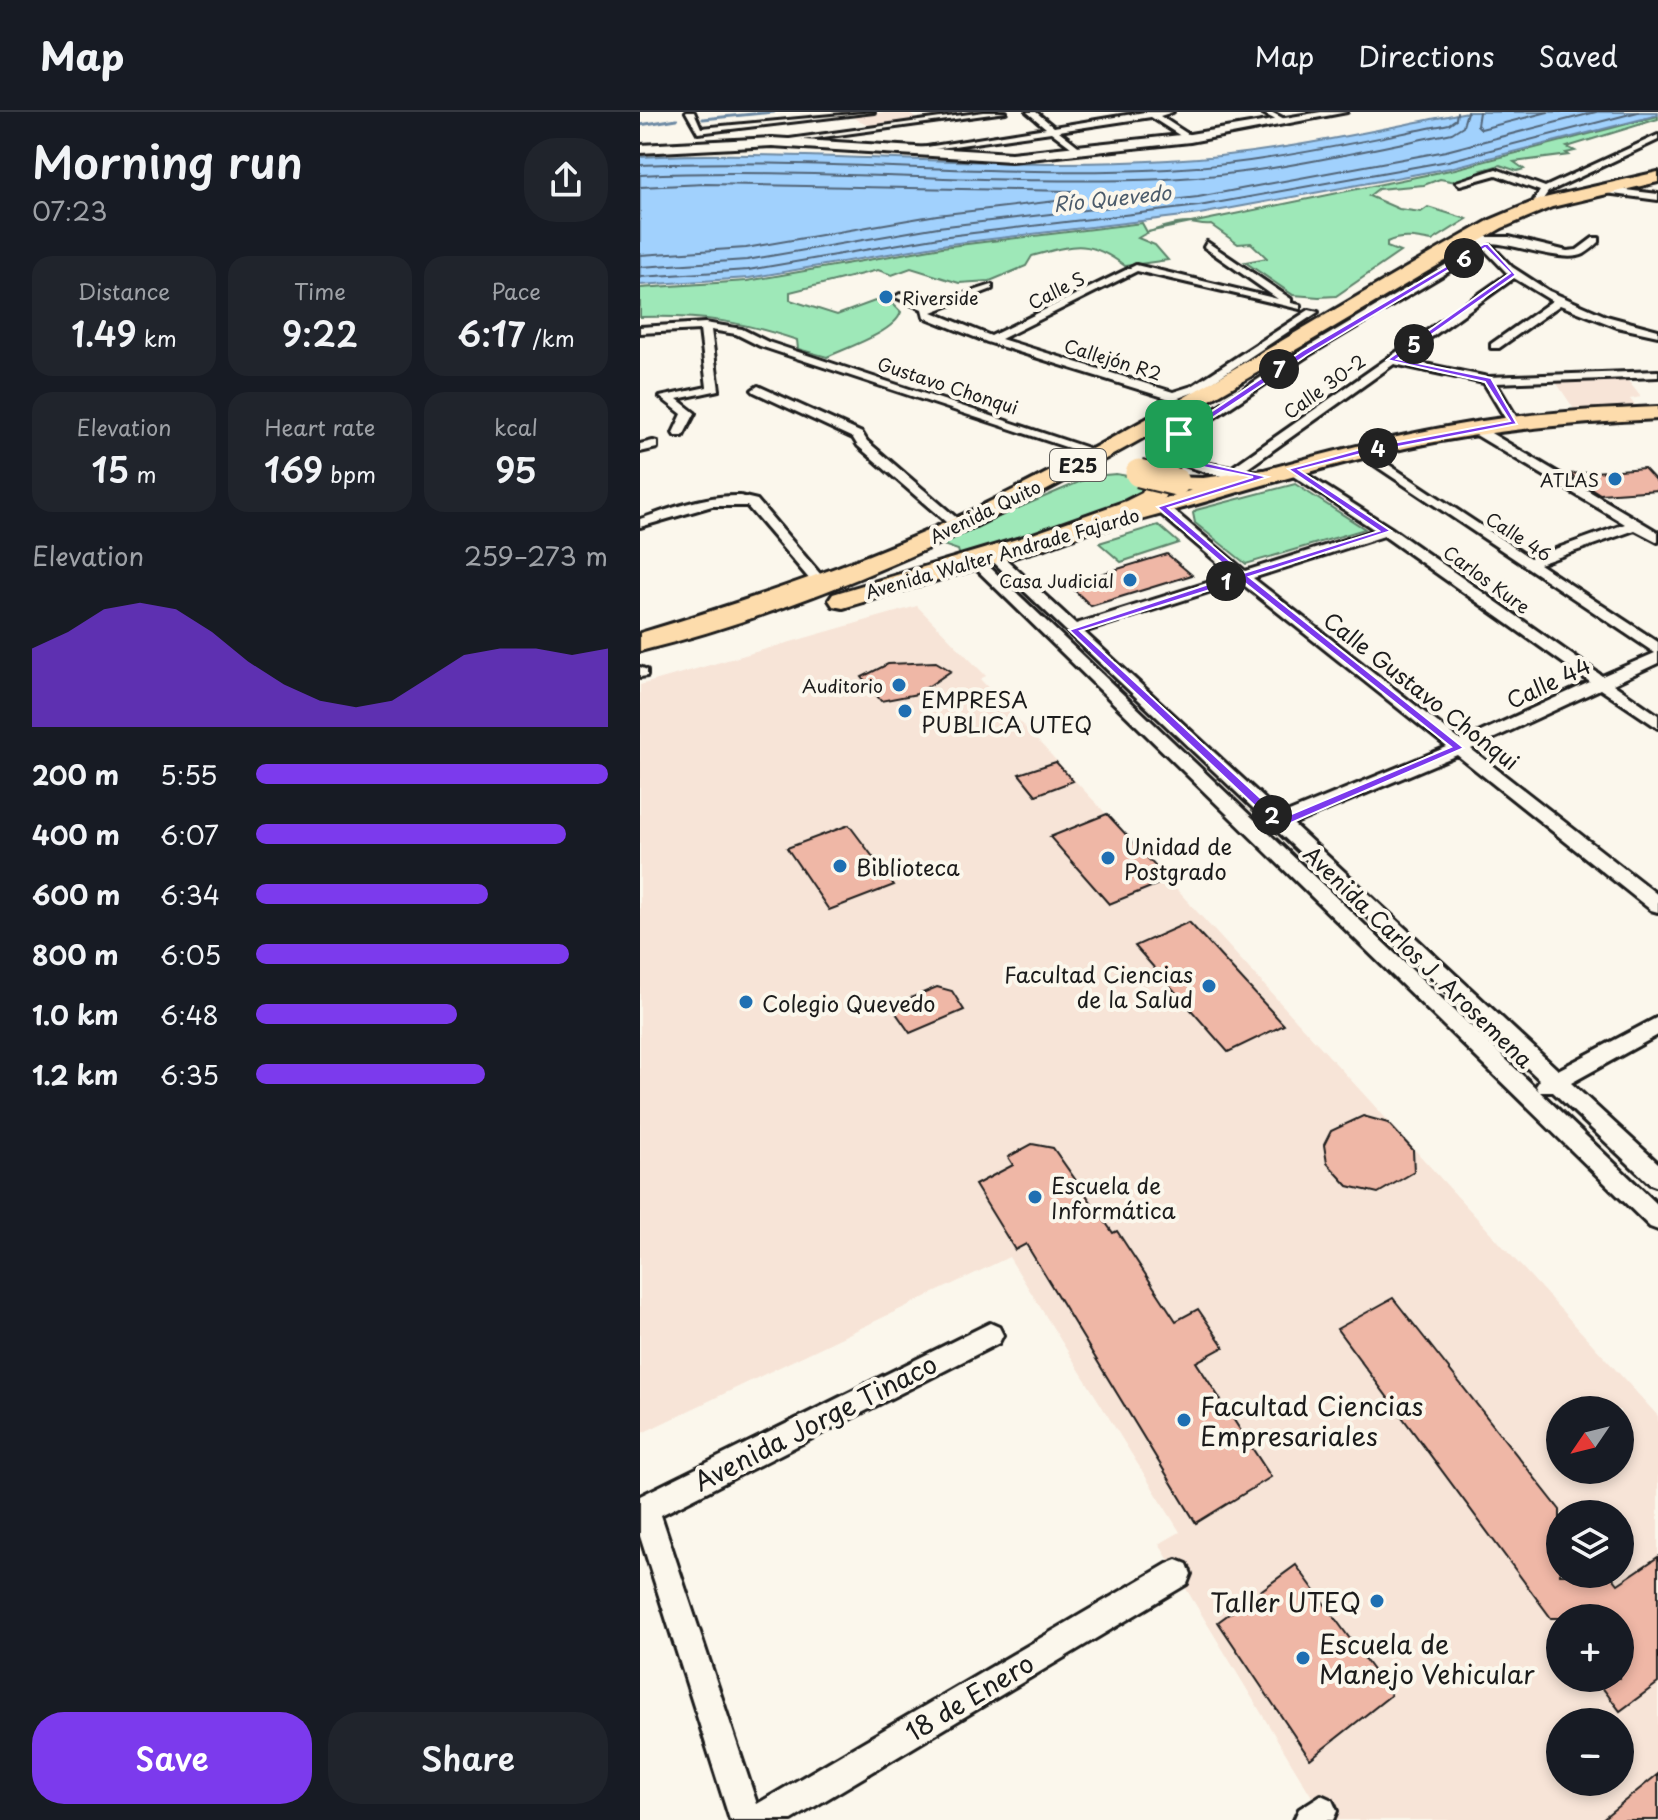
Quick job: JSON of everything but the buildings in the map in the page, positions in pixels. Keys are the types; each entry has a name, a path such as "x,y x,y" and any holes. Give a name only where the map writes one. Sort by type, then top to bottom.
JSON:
{"highway":[{"name":"Avenida Quito","path":"820,596 885,557 991,511 1100,454 1166,427 1335,317 1479,241 1546,197 1601,190 1658,177"},
{"path":"1157,484 1139,449 1141,442 1166,427"},
{"path":"991,511 1093,472 1113,470 1157,484 1203,485 1264,477"},
{"name":"Avenida Walter Andrade Fajardo","path":"820,596 910,578 1039,541 1135,506 1153,497 1157,484"},
{"path":"885,557 932,550 941,557 937,565 910,578"},
{"name":"E25","path":"640,642 820,596"},
{"name":"E25","path":"640,658 820,596"}],"main road":[{"path":"640,149 772,142 912,150 952,149 1011,157 1190,138 1341,112"},
{"path":"683,132 698,131 712,145"},
{"path":"640,136 669,133"},
{"path":"1264,477 1361,452 1475,429 1514,423 1658,413"}],"street":[{"path":"690,112 698,131 870,112"},
{"path":"914,112 952,149 1169,112"},
{"path":"772,142 1002,112"},
{"path":"1031,112 1079,151"},
{"path":"1265,112 1286,122"},
{"path":"1151,113 1190,138"},
{"path":"1496,172 1546,197 1579,172 1656,139"},
{"path":"1460,182 1508,167"},
{"path":"1625,193 1658,186"},
{"path":"1601,190 1658,197"},
{"path":"1264,477 1234,472 1166,452 1162,447 1166,427 1305,353 1479,241 1509,240 1567,254 1580,252 1596,240"},
{"path":"1479,241 1514,274 1562,299 1625,327 1658,333"},
{"path":"1207,245 1296,307 1335,317"},
{"name":"Calle S","path":"991,340 1136,268 1296,307"},
{"name":"Calle 30-2","path":"1234,472 1514,274"},
{"path":"930,309 988,287"},
{"name":"Callejón R2","path":"900,297 930,309 926,311 928,315 991,340 1177,396 1196,388 1313,312"},
{"path":"1495,346 1562,299"},
{"path":"679,433 689,413 666,397 713,390 705,327"},
{"name":"Gustavo Chonqui","path":"640,330 705,327 755,336 764,344 784,351 1100,454"},
{"path":"1391,360 1488,380 1658,374"},
{"path":"1488,380 1514,423"},
{"path":"758,390 858,436 862,443 959,526"},
{"path":"1475,429 1658,538"},
{"name":"Calle 46","path":"1361,452 1658,649"},
{"name":"Carlos Kure","path":"1292,469 1386,531 1658,723"},
{"name":"Calle Gustavo Chonqui","path":"1157,484 1242,576 1658,905"},
{"path":"640,523 713,502 745,499 752,503 820,596"},
{"path":"1528,563 1636,525"},
{"path":"1074,630 1386,531"},
{"name":"Avenida Carlos J. Arosemena","path":"983,556 1074,630 1658,1177"},
{"name":"Avenida Carlos J. Arosemena","path":"983,556 1658,1220"},
{"name":"Calle 44","path":"1280,823 1459,748 1658,657"},
{"path":"1529,1096 1658,1025"},
{"name":"Avenida Jorge Tinaco","path":"643,1510 990,1335"},
{"path":"643,1510 746,1820"},
{"name":"18 de Enero","path":"761,1820 1177,1574"}],"shaded area":[{"path":"907,112 919,121 873,127 850,116"},
{"path":"1625,377 1641,397 1630,399 1636,407 1576,412 1554,379"},
{"path":"917,606 986,676 980,679 1658,1416 1658,1820 1326,1820 1159,1544 1180,1532 1009,1257 640,1434 640,685"}],"green space":[{"path":"1658,116 1658,119 1567,147 1575,151 1566,153 1569,155 1514,162 1524,169 1517,171 1500,165 1482,170 1489,174 1456,182 1440,179 1424,185 1378,189 1369,196 1399,209 1421,212 1428,207 1467,219 1432,241 1403,238 1387,242 1387,247 1400,252 1336,296 1293,295 1245,262 1267,258 1251,243 1238,244 1211,225 1191,223 1455,169"},
{"path":"1142,223 1147,232 1152,231 1138,238 1155,245 1168,260 1125,266 1101,251 1080,246 1032,256 1026,266 990,281 959,283 911,268 892,275 878,270 790,292 790,300 837,315 886,297 901,312 880,333 827,357 798,349 797,340 757,328 701,318 640,317 640,288 747,281 942,247"},
{"path":"1191,223 1152,231 1171,225"},
{"path":"1116,474 1145,479 1146,490 1130,501 960,556 958,550 937,543 1093,476"},
{"path":"1295,484 1365,529 1246,564 1195,523 1193,513 1196,510"},
{"path":"1158,525 1179,543 1121,562 1099,543"}],"water":[{"name":"Río Quevedo","path":"1468,112 1658,112 1658,115 1450,168 1200,214 941,245 749,278 640,285 640,157 772,155 1036,163 1168,160 1281,148"}],"waterway":[{"path":"703,119 774,112"},
{"path":"640,125 677,119"}],"place":[{"name":"Riverside","path":"886,297"},
{"name":"ATLAS","path":"1615,479"},
{"name":"Casa Judicial","path":"1130,580"},
{"name":"Auditorio","path":"899,685"},
{"name":"EMPRESA PUBLICA UTEQ","path":"905,711"},
{"name":"Unidad de Postgrado","path":"1108,858"},
{"name":"Biblioteca","path":"840,866"},
{"name":"Facultad Ciencias de la Salud","path":"1209,986"},
{"name":"Colegio Quevedo","path":"746,1002"},
{"name":"Escuela de Informática","path":"1035,1197"},
{"name":"Facultad Ciencias Empresariales","path":"1184,1420"},
{"name":"Taller UTEQ","path":"1377,1601"},
{"name":"Escuela de Manejo Vehicular","path":"1303,1658"}],"route":[{"path":"1179,434 1165,444 1163,450 1178,458 1217,469 1264,477 1161,507 1242,576 1074,630 1280,823 1459,748 1242,576 1386,531 1292,469 1444,434 1514,423 1488,380 1391,360 1514,274 1486,245 1305,353 1179,434"}]}
